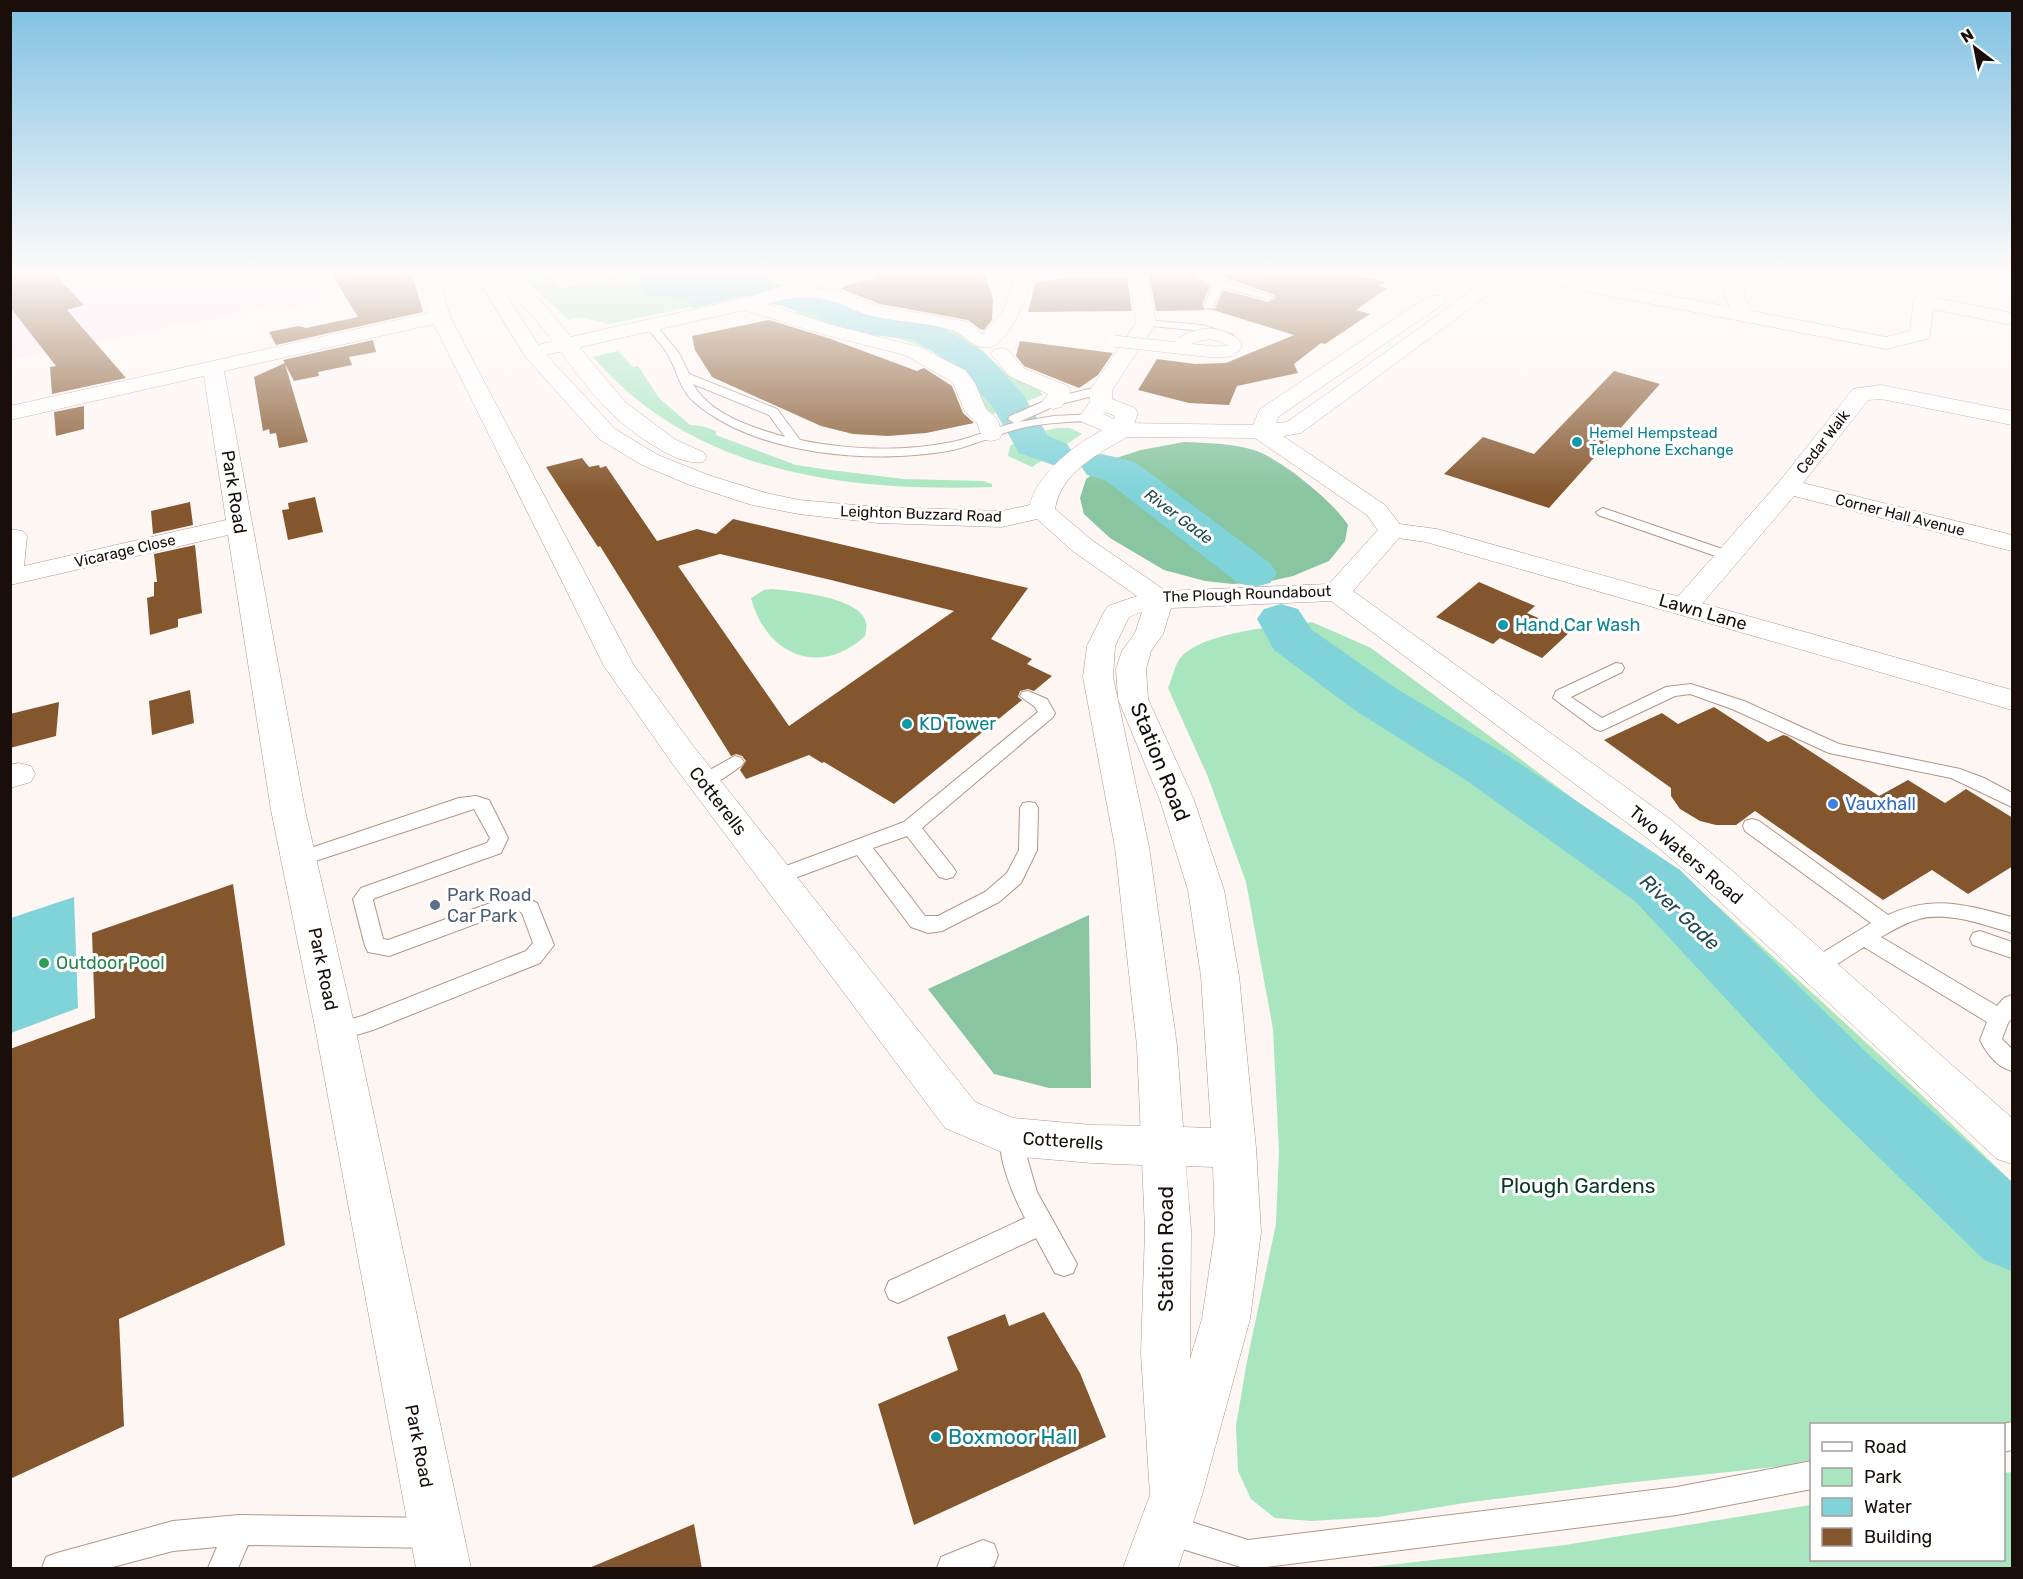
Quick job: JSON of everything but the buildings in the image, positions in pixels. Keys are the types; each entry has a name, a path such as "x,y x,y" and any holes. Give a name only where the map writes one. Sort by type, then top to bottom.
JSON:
{"street":[{"path":"10,413 308,347"},
{"name":"Cotterells","path":"455,347 619,666 703,781 960,1115 1011,1137 1092,1144 1234,1148"},
{"name":"Leighton Buzzard Road","path":"529,347 607,434 650,460 699,480 761,500 799,507 889,515 1002,519 1042,510"},
{"path":"532,352 553,347"},
{"name":"Leighton Buzzard Road","path":"566,347 617,407 668,445 706,462 774,481 879,497 912,501 1005,503 1042,510"},
{"path":"898,347 912,351 957,375 964,383 976,412 987,420 993,433"},
{"path":"946,369 987,347"},
{"path":"992,347 1016,372 1060,391 1043,410"},
{"path":"1122,430 1097,403 1131,347"},
{"path":"1261,432 1268,414 1367,347"},
{"path":"1042,510 1045,494 1063,470 1085,452 1122,430 1261,432 1293,429 1407,347"},
{"name":"Park Road","path":"213,368 288,810 313,853 336,1032 440,1551"},
{"name":"Cedar Walk","path":"1685,606 1788,487 1861,394 1881,392 2013,418"},
{"path":"1261,432 1376,510 1392,531"},
{"name":"Corner Hall Avenue","path":"1788,487 2013,543"},
{"name":"The Plough Roundabout","path":"1042,510 1057,526 1092,553 1160,600 1337,592 1375,547 1392,531"},
{"name":"Vicarage Close","path":"14,536 10,576 239,525"},
{"name":"Lawn Lane","path":"1392,531 1428,534 2013,700"},
{"name":"Two Waters Road","path":"1337,592 1363,609 1535,740 1658,828 2013,1145"},
{"name":"Station Road","path":"1160,600 1149,634 1137,651 1131,669 1133,699 1177,800 1206,890 1220,976 1234,1148 1238,1232 1226,1319 1163,1531 1168,1230 1157,1047 1132,847 1098,677 1101,646 1118,612 1135,605 1160,600"}],"lane":[{"path":"668,347 695,396 717,414 749,429 826,450 886,453 955,446 993,433 1043,410 1097,403"},
{"path":"1166,347 1214,352 1230,351 1234,347"},
{"path":"1186,349 1224,356 1240,347"},
{"path":"683,376 773,412 795,442"},
{"path":"1043,410 1097,403"},
{"path":"1603,512 1730,556"},
{"path":"1616,668 1562,695 1561,699 1600,724 1672,691 1691,689 1738,705 1835,749 1954,773 1978,782 2013,801"},
{"path":"777,877 911,827 1047,713 1041,703 1028,696"},
{"path":"703,781 735,762"},
{"path":"313,853 465,802 476,802 483,805 499,838 494,848 368,893 363,899 375,946 389,948 518,900 530,908 544,945 533,957 365,1024 336,1032"},
{"path":"861,846 918,922 928,925 942,923 992,897 1014,878 1028,850 1029,808"},
{"path":"1752,826 1887,925"},
{"path":"911,827 946,872"},
{"path":"1816,967 1887,925 1911,914 1930,909 1955,911 2013,925"},
{"path":"1866,938 2006,1011 1991,1040 1995,1047 2013,1062"},
{"path":"1980,939 2013,950"},
{"path":"1011,1137 1017,1172 1032,1210 1064,1264"},
{"path":"898,1290 1041,1223"},
{"path":"1163,1531 1248,1555 1677,1501 1810,1475"},
{"path":"223,1569 239,1530"},
{"path":"57,1569 173,1536 239,1530 440,1551"},
{"path":"952,1569 983,1555"}],"shaded area":[{"path":"11,347 75,347 11,360"}],"green space":[{"path":"921,347 978,347 1005,372 1038,389 1043,395 993,414 983,404 967,371"},
{"path":"618,351 633,367 638,366 659,398 690,425 716,431 716,435 796,465 904,479 983,481 992,484 992,487 937,488 828,479 776,468 725,451 677,427 633,396 593,357"},
{"path":"1056,428 1070,428 1082,434 1032,467 1008,456 1010,446 1033,434"},
{"path":"1184,442 1245,448 1278,462 1306,482 1341,515 1348,525 1345,541 1329,561 1293,576 1271,581 1233,584 1205,581 1164,570 1110,538 1084,514 1080,498 1086,479 1116,458 1141,450"},
{"path":"772,589 825,597 852,607 861,613 866,622 865,636 848,649 830,656 813,657 797,654 782,646 769,634 758,618 751,598 764,590"},
{"name":"Plough Gardens","path":"1312,622 1371,648 1719,907 1884,1059 2012,1182 2012,1424 1810,1423 1810,1460 1784,1466 1471,1502 1378,1517 1311,1521 1275,1518 1251,1499 1238,1471 1236,1426 1247,1361 1276,1224 1279,1151 1273,1029 1246,882 1208,777 1168,688 1181,657 1192,648 1223,636 1262,628"},
{"path":"1089,915 1091,1088 1049,1088 994,1074 928,989"},
{"path":"2012,1472 2012,1568 1362,1568 1565,1545 1810,1505 1810,1561 2005,1561 2005,1473"}],"water":[{"name":"Outdoor Pool","path":"74,897 78,1008 11,1033 11,918"},
{"path":"1843,1076 2012,1212 2012,1257"}],"waterway":[{"name":"River Gade","path":"949,347 970,359 1009,401 1033,444 1053,453"},
{"name":"River Gade","path":"1102,466 1120,471 1254,573"},
{"name":"River Gade","path":"1281,619 1292,639 1375,699 1487,768 1658,886 1843,1076 2012,1233"}],"place":[{"name":"Hemel Hempstead Telephone Exchange","path":"1577,442"},
{"name":"Hand Car Wash","path":"1503,625"},
{"name":"KD Tower","path":"907,724"},
{"name":"Vauxhall","path":"1833,804"},
{"name":"Park Road Car Park","path":"435,905"},
{"name":"Outdoor Pool","path":"44,963"},
{"name":"Boxmoor Hall","path":"936,1437"}]}
